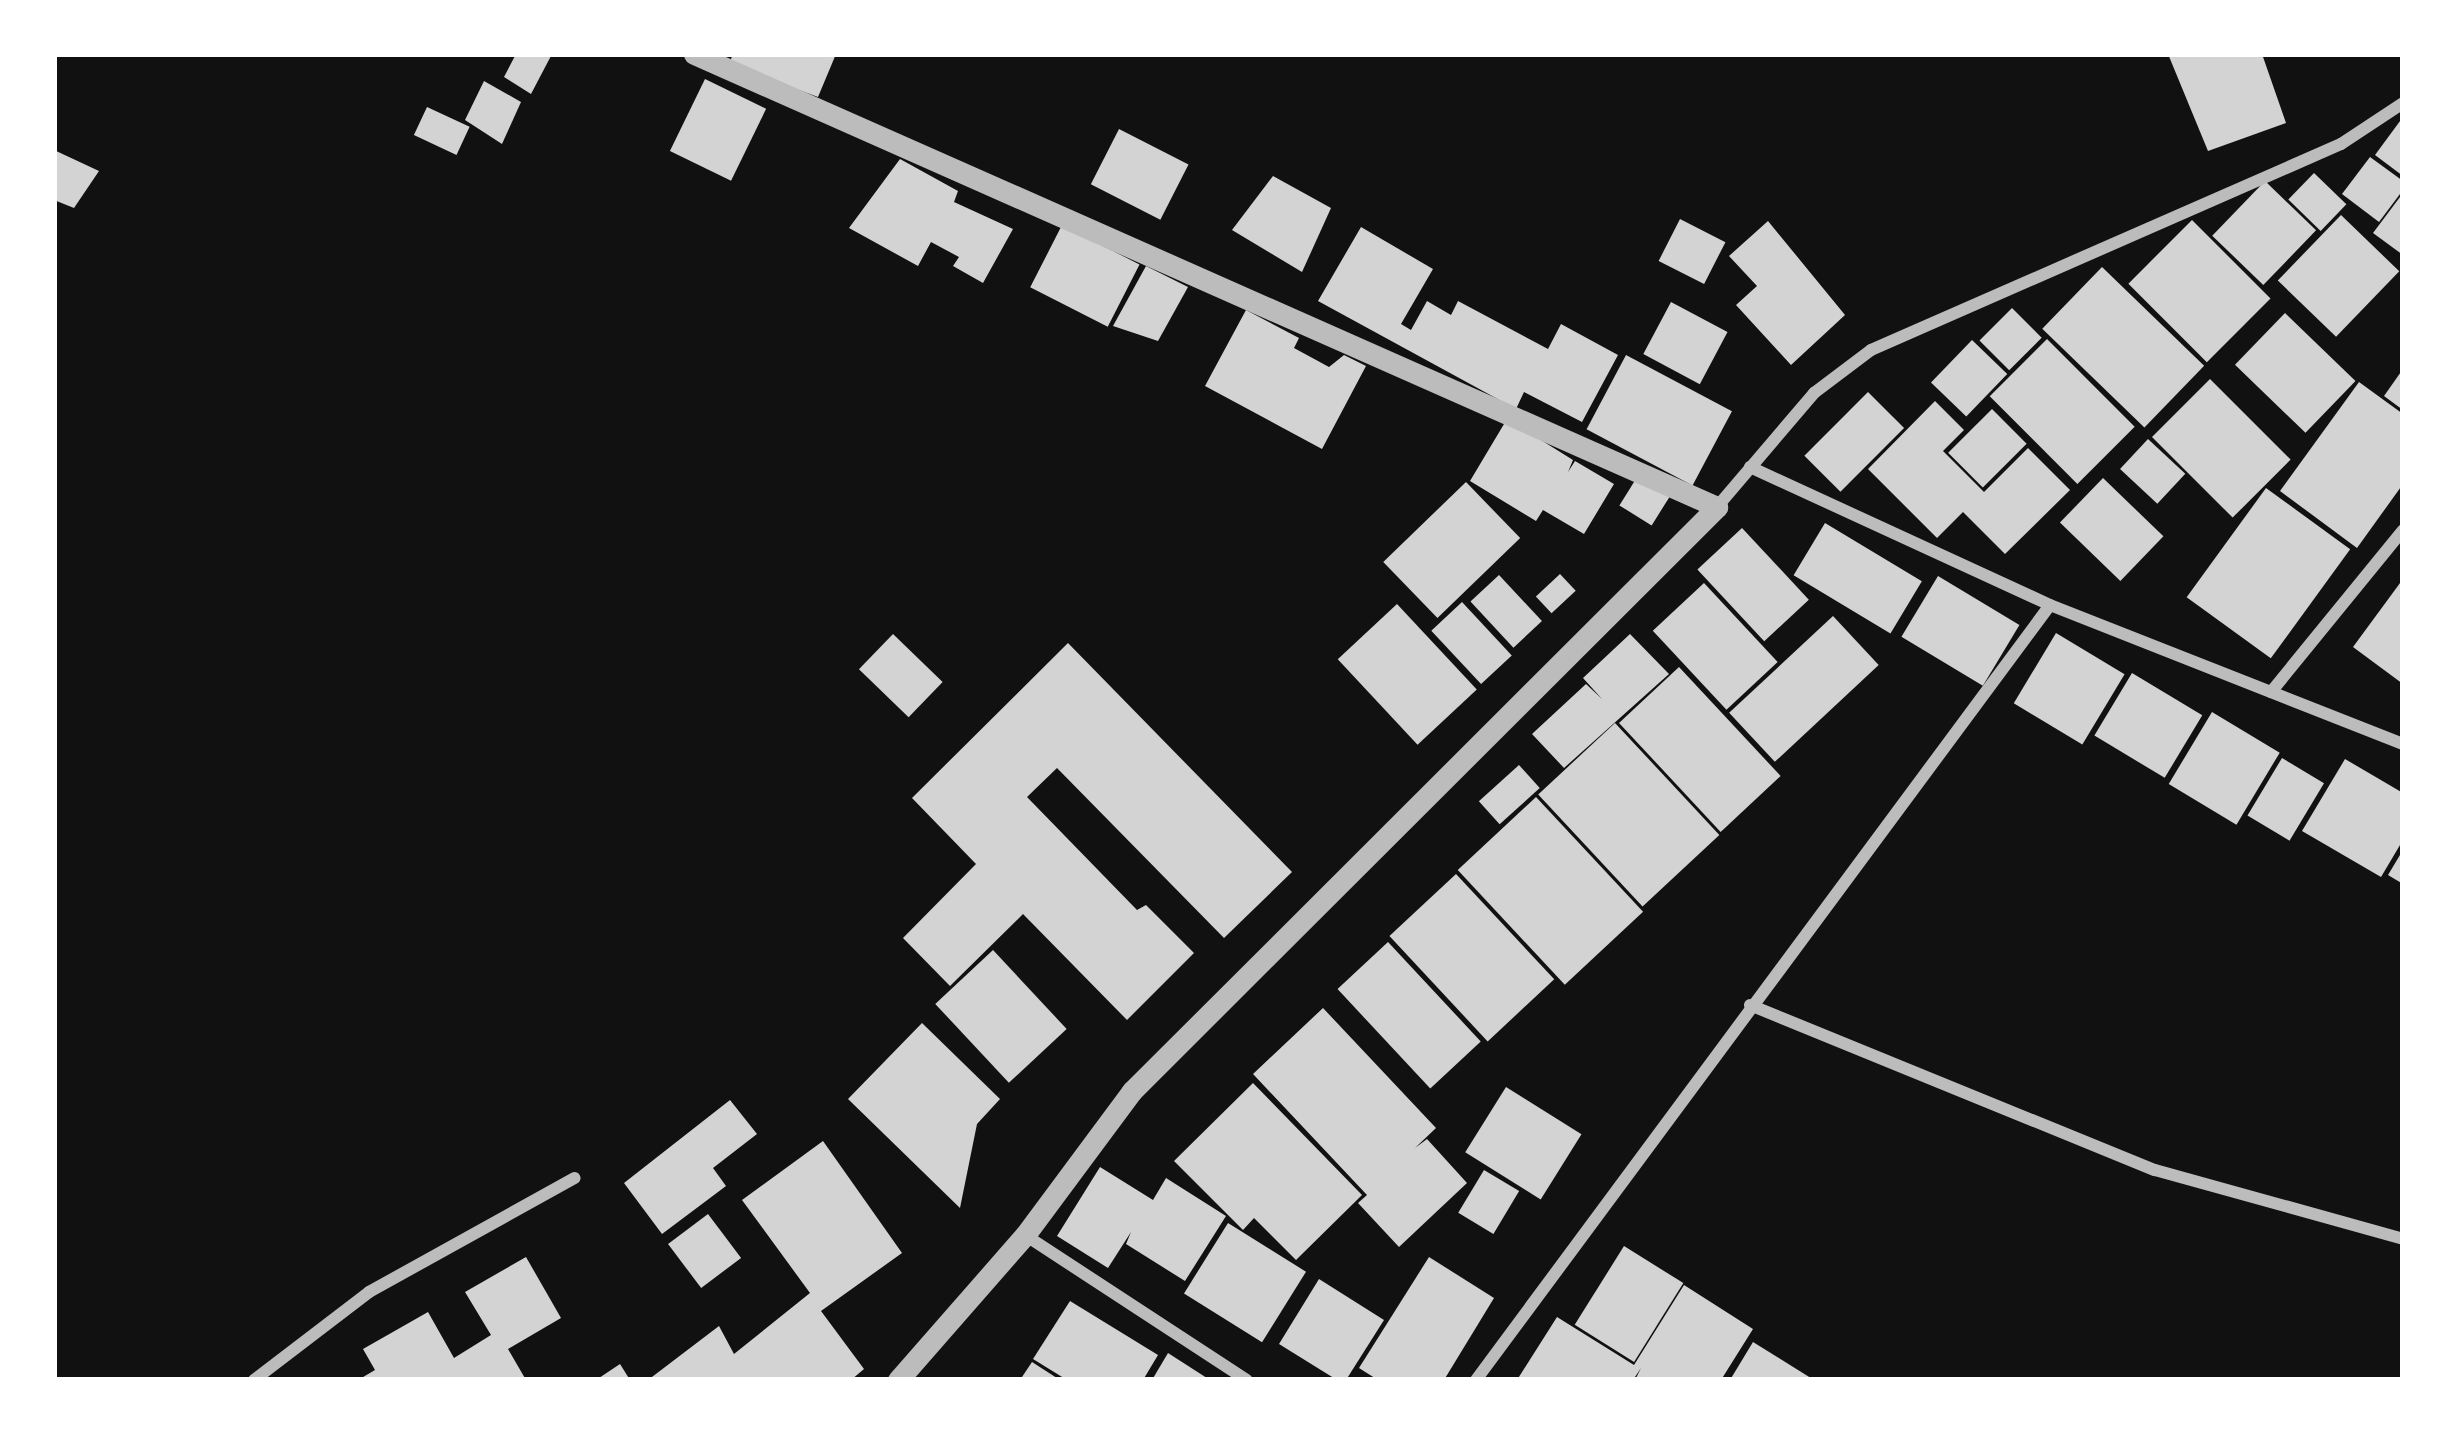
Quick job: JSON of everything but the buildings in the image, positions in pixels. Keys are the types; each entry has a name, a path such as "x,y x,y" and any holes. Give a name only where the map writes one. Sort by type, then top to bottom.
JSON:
{"street":[{"path":"694,54 1717,507"},
{"path":"898,1380 1025,1235 1132,1091 1717,507 1814,393 1871,350 2341,144 2403,103"},
{"path":"1750,467 2050,605 2403,744"},
{"path":"2271,692 2403,530"},
{"path":"1476,1380 2050,605"},
{"path":"1750,1005 2155,1170 2403,1239"},
{"path":"254,1380 369,1292 574,1178"},
{"path":"1025,1235 1246,1380"}]}
